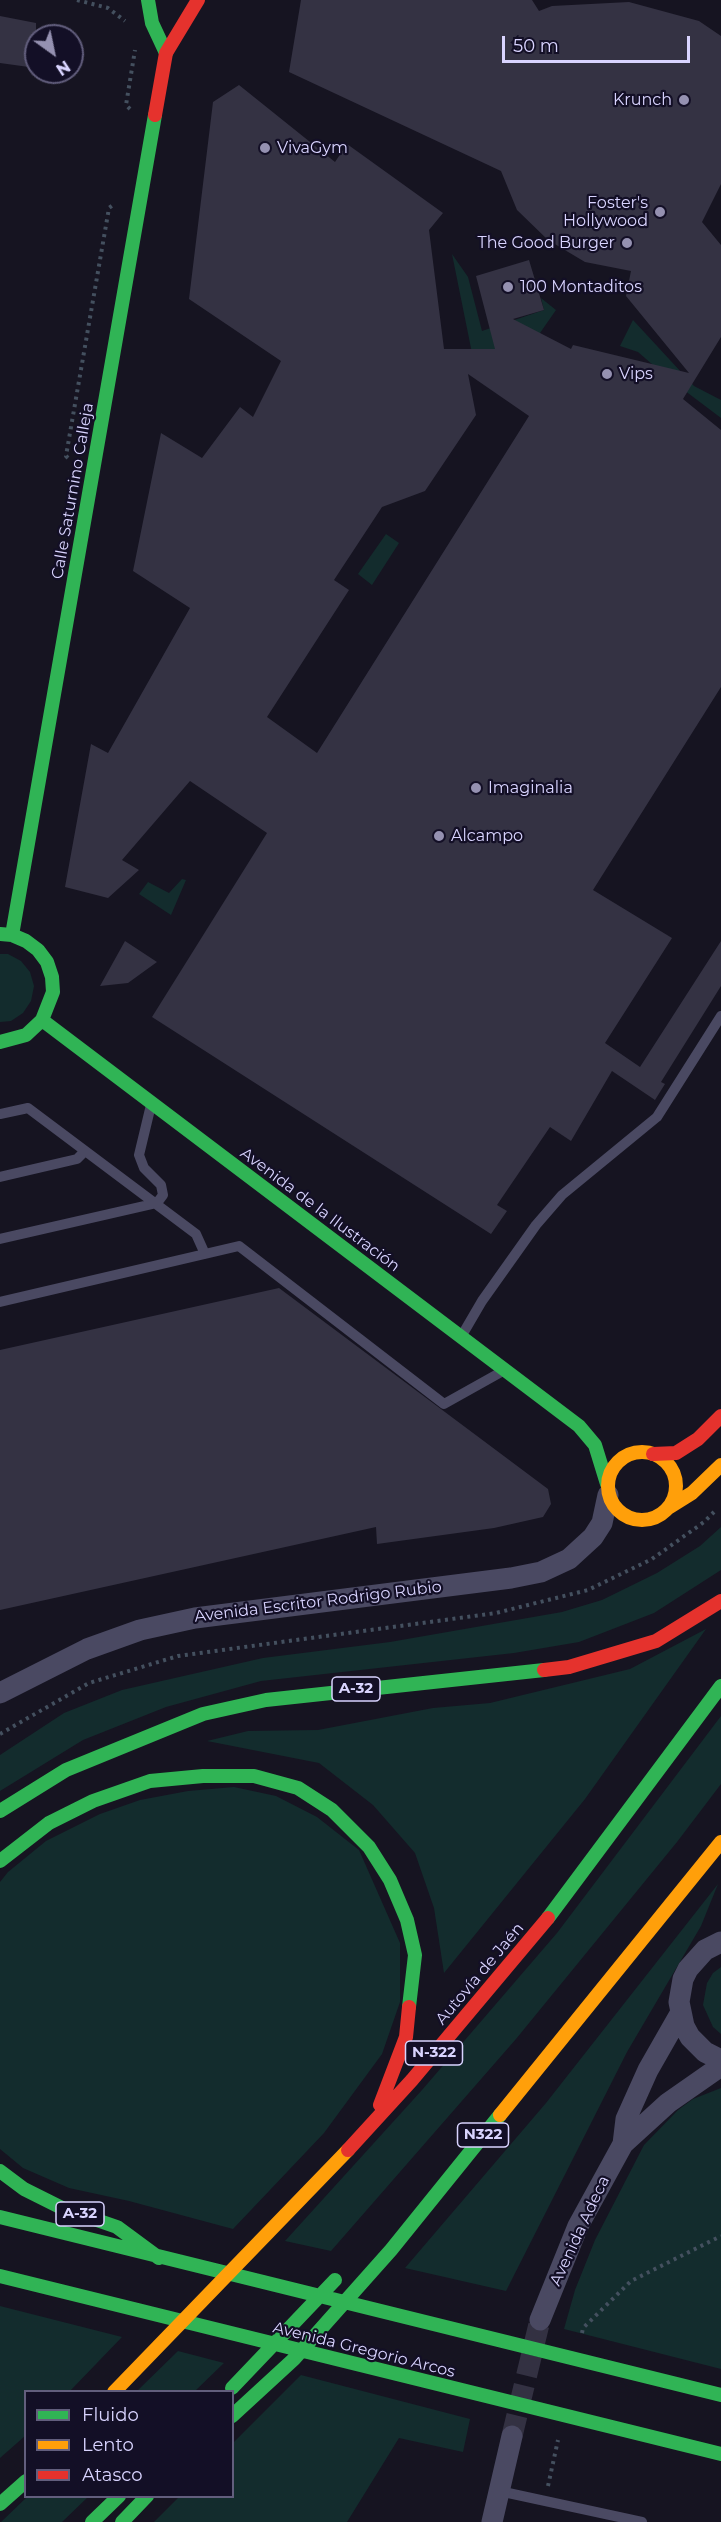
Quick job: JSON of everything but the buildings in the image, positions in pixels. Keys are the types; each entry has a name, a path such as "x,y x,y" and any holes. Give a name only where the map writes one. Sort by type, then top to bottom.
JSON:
{"main road":[{"path":"148,0 152,23 166,53"},
{"name":"Calle Saturnino Calleja","path":"6,934 166,53 198,0"},
{"path":"0,1041 6,1042 26,1035 42,1020 53,992 49,970 38,950 26,941 6,934"},
{"name":"Avenida de la Ilustración","path":"42,1020 579,1426 595,1445 602,1462 608,1489"},
{"path":"721,1416 698,1439 676,1453 647,1453 623,1457 610,1472 608,1489 613,1506 622,1514 633,1519 650,1519 661,1515 692,1493 721,1465"},
{"name":"Avenida de la Ilustración","path":"579,1426 647,1453"},
{"path":"647,1453 665,1461 675,1479 674,1497 668,1508"},
{"name":"A-32","path":"0,1811 66,1770 202,1714 266,1700 353,1689 466,1680 568,1667 656,1641 721,1602"},
{"name":"Autovía de Jaén","path":"115,2390 371,2127 558,1906 721,1686"},
{"path":"0,1861 49,1823 93,1801 150,1781 203,1776 254,1776 298,1788 332,1810 369,1847 390,1880 407,1920 415,1955 406,2037 371,2127"},
{"path":"528,2059 721,1826"},
{"name":"N322","path":"234,2414 294,2359 390,2250 721,1842"},
{"name":"A-32","path":"0,2171 24,2189 62,2208 117,2227 159,2258"},
{"path":"0,2217 721,2395"},
{"path":"230,2390 344,2271"},
{"name":"Avenida Gregorio Arcos","path":"0,2276 721,2454"},
{"path":"0,2504 24,2483"},
{"path":"92,2522 117,2498"},
{"path":"122,2522 145,2498"}],"street":[{"name":"Avenida Escritor Rodrigo Rubio","path":"0,1693 87,1649 140,1630 195,1618 511,1578 541,1572 569,1559 593,1537 602,1523 608,1489"},
{"path":"719,1940 696,1957 688,1969 680,1990 680,2013 690,2037 705,2052 721,2061"},
{"name":"Avenida Adeca","path":"623,2144 626,2119 648,2070 680,2013"},
{"name":"Avenida Adeca","path":"540,2320 578,2226 623,2144 668,2103 721,2066"},
{"path":"492,2522 512,2436"}],"lane":[{"path":"460,1337 536,1225 562,1195 657,1117 721,1016"},
{"path":"0,1239 157,1203 163,1195 161,1185 144,1168 139,1155 152,1102"},
{"path":"0,1113 28,1107 196,1234 205,1254"},
{"path":"0,1177 77,1159 85,1151"},
{"path":"0,1302 239,1246 444,1404 504,1370"},
{"path":"499,2491 642,2522"}],"path":[{"path":"0,1734 89,1683 178,1656 496,1613 588,1590 652,1559 704,1522 721,1505"}],"green space":[{"path":"452,254 468,277 482,331 544,310 541,298 556,310 540,333 493,363 475,368"},
{"path":"633,320 694,386 721,400 721,418 638,352 620,346"},
{"path":"386,534 399,543 372,585 358,574"},
{"path":"182,879 186,880 171,915 139,894 148,882 169,893"},
{"path":"0,954 8,954 21,961 30,972 34,986 31,1001 23,1013 11,1021 0,1022"},
{"path":"721,1527 721,1570 654,1613 579,1642 514,1653 261,1681 166,1707 83,1740 0,1791 0,1755 64,1713 122,1690 263,1658 390,1642 562,1612 602,1600 657,1573 700,1546"},
{"path":"706,1629 585,1799 444,1973 434,1908 415,1853 373,1805 319,1763 207,1741 248,1731 318,1730 433,1708 490,1703 630,1669"},
{"path":"721,1716 721,1784 677,1842 516,2039 331,2251 285,2241 422,2090 557,1933"},
{"path":"234,1787 276,1796 317,1817 359,1850 400,1943 400,2002 382,2054 324,2133 233,2229 129,2201 69,2188 23,2168 0,2149 0,1882 8,1872 46,1841 100,1814 140,1800 188,1791"},
{"path":"718,1884 701,1926 627,2052 506,2291 405,2268 546,2103"},
{"path":"721,1967 721,2034 713,2027 703,2005 707,1983 713,1973"},
{"path":"721,2088 721,2369 564,2329 575,2290 595,2240 644,2145 678,2110 693,2099"},
{"path":"0,2306 122,2337 71,2390 24,2390 24,2437 0,2458"},
{"path":"178,2351 224,2363 196,2390 138,2390"},
{"path":"301,2375 470,2419 463,2452 399,2438 347,2522 154,2522 178,2498 234,2498 234,2442"},
{"path":"26,2498 87,2498 62,2522 1,2522"}],"tunnel":[{"path":"512,2436 540,2320"}],"traffic: fast":[{"path":"148,0 152,23 166,53"},
{"path":"12,935 155,115"},
{"path":"0,934 12,935 38,950 47,962 52,977 53,992 42,1020 26,1035 0,1042"},
{"path":"42,1020 579,1426 595,1445 607,1484"},
{"path":"0,1811 66,1770 203,1714 266,1700 544,1670"},
{"path":"548,1918 721,1686"},
{"path":"0,1861 49,1823 93,1801 150,1781 203,1776 254,1776 298,1788 332,1810 369,1847 390,1880 407,1920 415,1955 409,2007"},
{"path":"234,2414 294,2359 391,2250 500,2115"},
{"path":"0,2171 24,2189 62,2208 117,2227 159,2258"},
{"path":"0,2217 721,2395"},
{"path":"0,2276 721,2454"},
{"path":"232,2388 335,2280"},
{"path":"0,2504 24,2483"},
{"path":"92,2522 117,2498"},
{"path":"122,2522 145,2498"}],"traffic: slow":[{"path":"642,1452 655,1455 666,1462 673,1473 676,1486 673,1499 666,1510 655,1517 642,1520 629,1517 618,1510 611,1499 608,1486 611,1473 618,1462 629,1455 642,1452"},
{"path":"668,1508 692,1493 721,1465"},
{"path":"500,2115 721,1842"},
{"path":"116,2390 348,2150"}],"traffic: jam":[{"path":"155,115 166,53 198,0"},
{"path":"653,1454 676,1453 698,1439 721,1416"},
{"path":"544,1670 569,1667 656,1641 721,1601"},
{"path":"348,2150 412,2080 548,1918"},
{"path":"380,2105 406,2037 409,2007"}],"place":[{"name":"Krunch","path":"684,100"},
{"name":"VivaGym","path":"265,148"},
{"name":"Foster's Hollywood","path":"660,212"},
{"name":"The Good Burger","path":"627,243"},
{"name":"100 Montaditos","path":"508,287"},
{"name":"Vips","path":"607,374"},
{"name":"Imaginalia","path":"476,788"},
{"name":"Alcampo","path":"439,836"}]}
